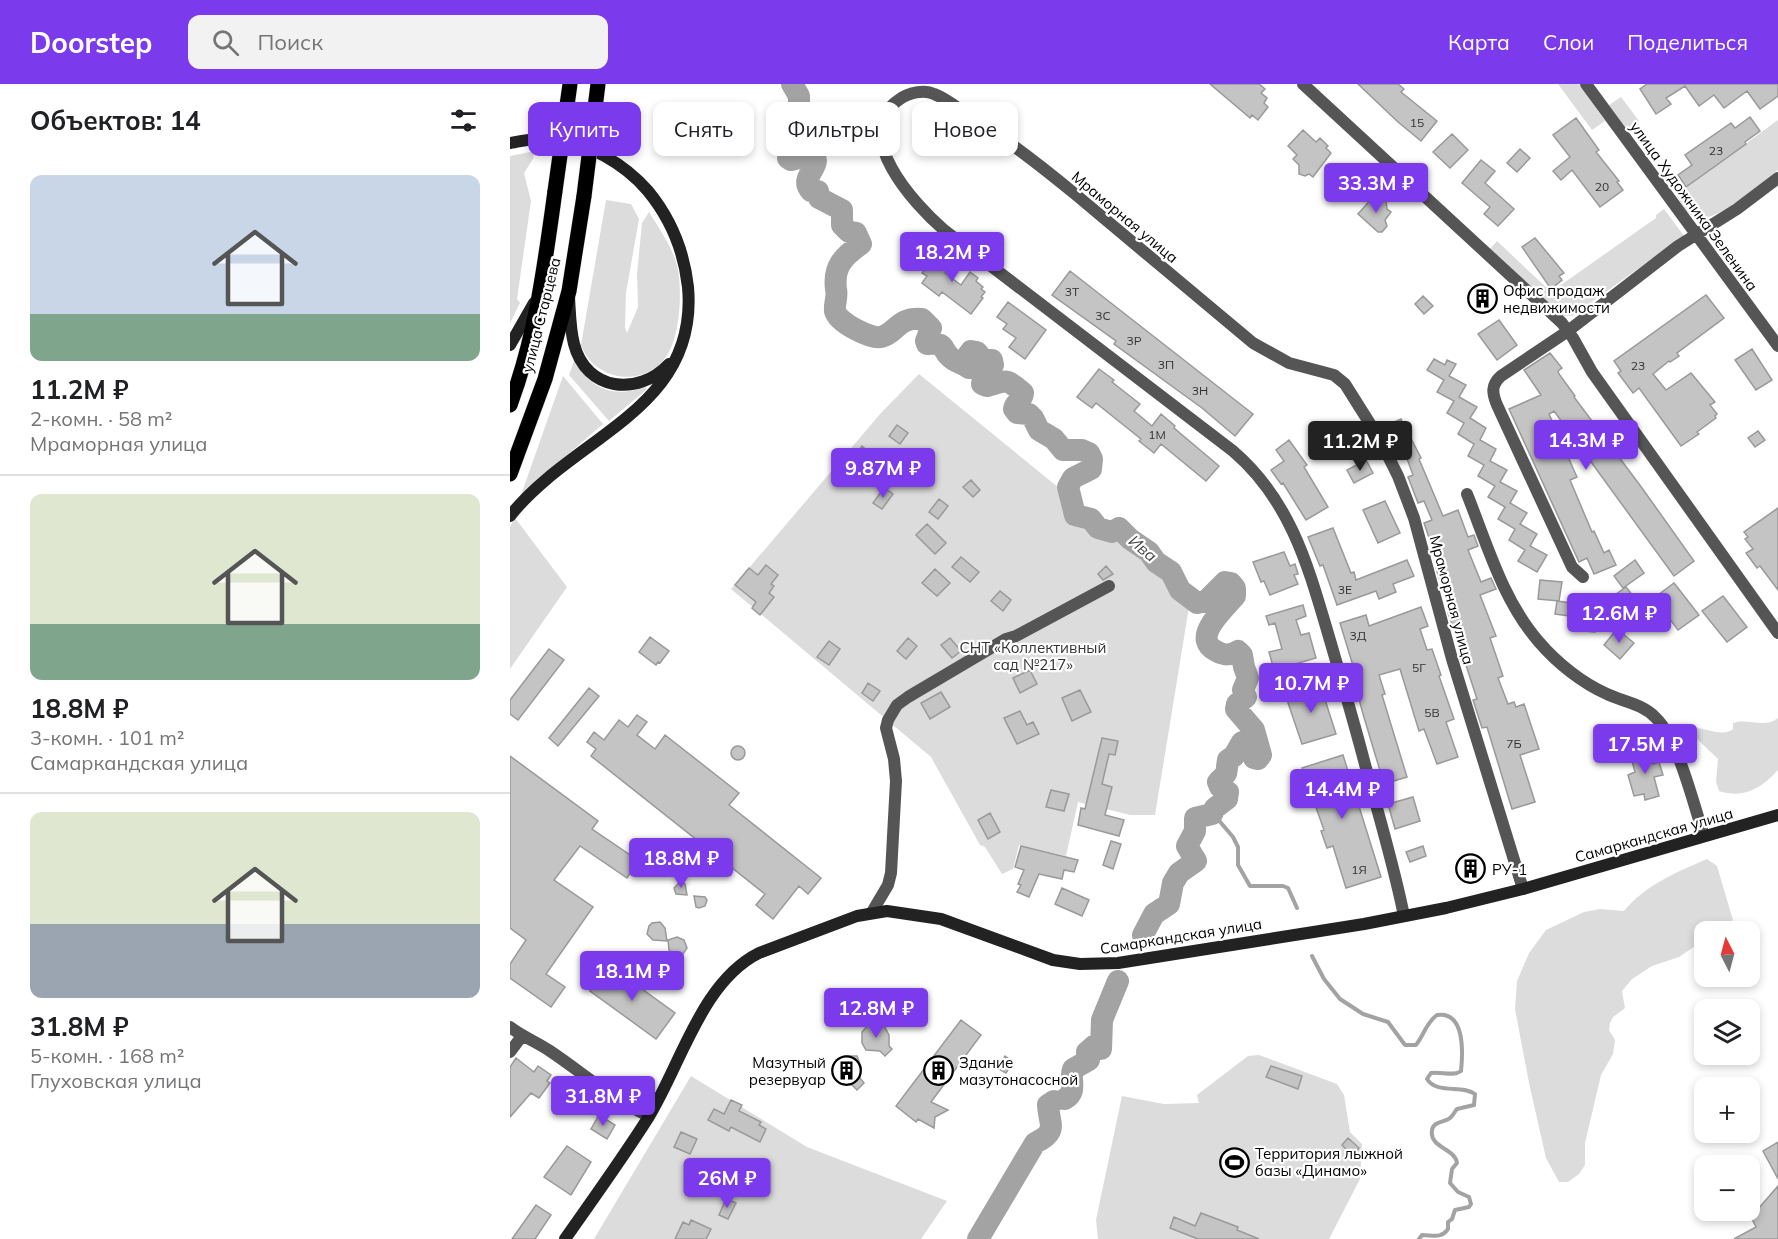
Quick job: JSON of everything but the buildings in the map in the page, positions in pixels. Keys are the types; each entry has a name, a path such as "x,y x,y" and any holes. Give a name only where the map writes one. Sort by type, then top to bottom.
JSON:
{"main road":[{"name":"улица Старцева","path":"510,405 523,364 541,289 570,84"},
{"name":"улица Старцева","path":"510,474 545,379 569,291 598,84"}],"street":[{"path":"1302,84 1562,323 1592,372 1778,633"},
{"name":"улица Художника Зеленина","path":"1586,84 1778,346"},
{"name":"Мраморная улица","path":"1404,916 1348,700 1310,572 1279,505 1259,476 1233,451 944,230 924,212 899,179 882,145 880,132 885,115 899,99 915,93 929,92 942,98 1041,166 1253,343 1289,363 1334,375 1345,384 1379,438 1407,497 1452,659 1523,889"},
{"path":"510,143 548,137 570,141 629,172 648,190 673,229 682,252 688,297 688,317 682,346 671,371 646,401 548,478 510,516"},
{"path":"1582,577 1572,567 1497,405 1494,384 1501,376 1568,331 1695,234 1737,209 1778,178"},
{"path":"511,344 541,289"},
{"path":"569,291 573,343 578,355 589,370 605,381 622,385 645,382 665,369 682,346"},
{"path":"1467,494 1505,588 1538,641 1582,680 1611,696 1638,705 1655,716 1661,723 1673,744 1704,836"},
{"path":"872,912 885,892 891,873 896,781 894,759 886,728 897,705 1006,639 1016,636 1109,586"},
{"name":"Самаркандская улица","path":"565,1239 649,1116 718,986 733,970 751,957 857,916 872,912 901,912 934,917 1039,956 1066,963 1093,965 1141,960 1404,916 1523,889 1778,815"},
{"path":"510,1027 547,1049 629,1107 649,1116"},
{"path":"510,1052 522,1036"}],"green space":[{"path":"1558,84 1579,84 1605,121 1592,130"},
{"path":"1621,97 1639,121 1626,130 1609,105"},
{"path":"1778,120 1778,170 1737,202 1712,216 1694,217 1689,213 1676,195"},
{"path":"528,152 528,156 534,156 524,173 531,201 517,299 520,303 510,323 510,156"},
{"path":"606,200 631,204 639,219 626,293 625,327 627,333 638,307 637,274 642,223 649,212 670,247 678,270 679,312 673,343 660,364 649,372 636,376 623,377 598,368 588,358 581,345"},
{"path":"1664,209 1684,236 1572,316 1564,316 1490,249 1497,241 1551,292 1656,218 1656,215"},
{"path":"574,361 588,379 604,389 623,392 646,387 646,390 609,421 569,375"},
{"name":"СНТ «Коллективный сад №217»","path":"919,374 1059,488 1190,601 1155,815 1130,815 1078,802 1066,856 1019,845 1013,869 1002,874 985,847 980,845 931,757 731,589 881,413"},
{"path":"563,376 603,424 521,495"},
{"path":"515,518 567,587 510,669 510,527"},
{"path":"1778,718 1778,770 1759,787 1744,793 1719,791 1716,782 1718,759 1693,735 1697,728 1725,732 1733,729 1733,723 1767,723"},
{"path":"1707,859 1717,866 1733,920 1694,921 1694,947 1679,957 1652,966 1632,979 1622,991 1625,1008 1613,1017 1610,1023 1609,1030 1615,1040 1613,1054 1601,1075 1585,1143 1585,1165 1579,1174 1568,1182 1559,1182 1546,1158 1529,1083 1515,1009 1517,981 1529,953 1546,930 1584,912 1600,909 1624,911 1642,893 1673,874"},
{"name":"Территория лыжной базы «Динамо»","path":"1259,1055 1337,1084 1344,1095 1350,1132 1362,1144 1360,1179 1329,1239 1098,1239 1096,1220 1122,1096 1164,1104 1199,1103 1197,1095 1248,1056"},
{"path":"691,1076 807,1147 947,1201 921,1239 594,1239"}],"waterway":[{"name":"Ива","path":"792,84 799,96 799,111 804,117 804,137 788,158 816,160 808,179 808,187 811,191 818,191 819,198 842,210 842,225 849,232 856,233 861,244 845,257 838,268 835,308 837,316 855,329 876,337 886,335 907,320 922,319 931,328 927,344 941,345 953,360 969,368 971,365 968,355 971,351 977,352 983,360 992,360 993,365 982,384 987,386 1002,382 1013,384 1023,393 1014,409 1017,413 1029,414 1039,430 1054,439 1063,450 1082,450 1089,453 1092,459 1091,469 1073,478 1068,487 1075,515 1091,519 1098,528 1112,532 1119,528 1149,552 1156,562 1171,572 1180,590 1197,603 1206,601 1225,582 1231,583 1235,588 1235,596 1212,623 1207,639 1209,645 1219,653 1227,654 1238,651 1242,655 1248,678 1243,690 1246,697 1237,704 1236,709 1254,730 1261,755 1258,759 1254,758 1250,745 1242,742 1234,756 1228,760 1226,773 1218,782 1220,787 1228,792 1227,799 1215,808 1212,814 1195,818 1195,831 1187,846 1196,861 1179,873 1173,883 1169,904 1154,914 1143,935"},
{"path":"1214,810 1216,817 1233,837 1238,847 1238,865 1250,886 1288,888 1297,908"},
{"path":"1312,956 1324,979 1340,999 1363,1014 1388,1022 1405,1045 1416,1045 1437,1015 1446,1015 1453,1019 1457,1026 1462,1044 1461,1071 1454,1074 1431,1073 1427,1079 1437,1087 1470,1091 1475,1094 1474,1105 1457,1109 1449,1119 1438,1123 1432,1130 1434,1141 1452,1154 1457,1163 1452,1169 1450,1183 1458,1192 1469,1197 1471,1204 1469,1207 1455,1210 1452,1219 1448,1222 1448,1229 1443,1234 1422,1235 1419,1239"},
{"path":"1065,1099 1071,1093 1073,1069 1089,1060 1087,1052 1095,1045 1097,1049 1101,1049 1102,1020 1118,981"},
{"path":"978,1239 1035,1143 1050,1131 1048,1105 1054,1101"}],"place":[{"name":"Офис продаж недвижимости","path":"1482,299"},
{"name":"РУ-1","path":"1471,869"},
{"name":"Мазутный резервуар","path":"847,1071"},
{"name":"Здание мазутонасосной","path":"938,1071"},
{"name":"Территория лыжной базы «Динамо»","path":"1234,1162"}]}
